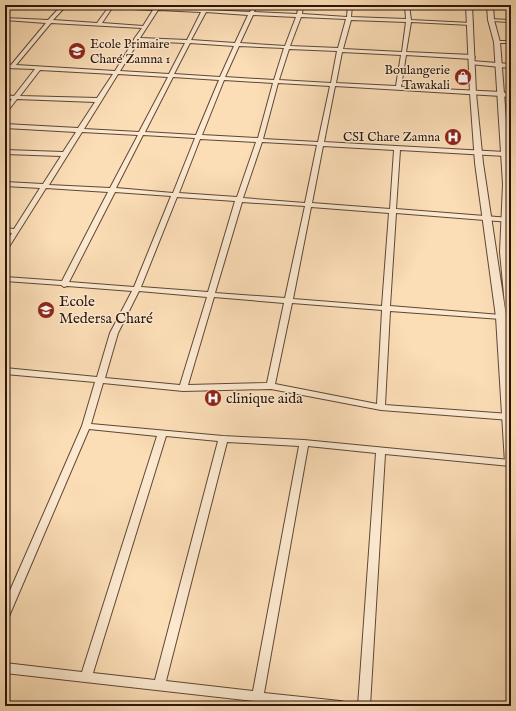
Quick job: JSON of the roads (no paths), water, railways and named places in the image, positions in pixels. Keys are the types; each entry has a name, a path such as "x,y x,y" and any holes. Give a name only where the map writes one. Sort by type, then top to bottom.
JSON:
{"street":[{"path":"5,10 11,5"},
{"path":"14,66 50,21 65,5"},
{"path":"81,5 157,7 204,11 471,24"},
{"path":"64,285 207,5"},
{"path":"5,614 86,426 114,333 137,289 236,44 255,5"},
{"path":"183,388 239,200 260,140 276,82 299,16 301,5"},
{"path":"271,386 290,300 340,50 349,18 350,5"},
{"path":"398,88 409,21 407,5"},
{"path":"86,426 224,440 304,443 511,463 501,317 488,218 478,163 479,152 473,93 470,5"},
{"path":"490,5 491,20 497,42 507,184 507,252 511,322"},
{"path":"99,24 112,6"},
{"path":"5,249 157,7"},
{"path":"5,19 144,26"},
{"path":"491,20 511,21"},
{"path":"136,39 403,53 472,60 511,66"},
{"path":"497,42 511,42"},
{"path":"5,66 501,94 511,96"},
{"path":"5,111 39,68"},
{"path":"5,97 98,100"},
{"path":"5,126 505,154"},
{"path":"381,407 397,149"},
{"path":"5,152 64,154"},
{"path":"5,184 393,210 508,220"},
{"path":"5,230 17,231"},
{"path":"5,279 64,285 137,289 211,296 290,300 501,317"},
{"path":"5,371 183,388 271,386 381,407 509,417"},
{"path":"86,677 162,434"},
{"path":"159,686 224,440"},
{"path":"258,697 304,443"},
{"path":"364,706 381,450"},
{"path":"5,668 340,706"}],"place":[{"name":"Ecole Primaire Charé Zamna 1","path":"77,51"},
{"name":"Boulangerie Tawakali","path":"463,77"},
{"name":"CSI Chare Zamna","path":"453,137"},
{"name":"Ecole Medersa Charé","path":"46,310"},
{"name":"clinique aida","path":"213,398"}]}
